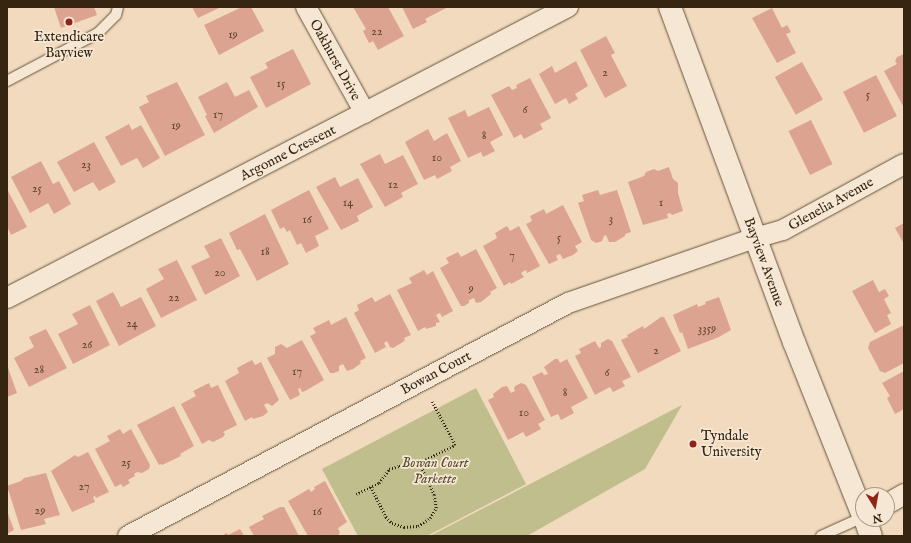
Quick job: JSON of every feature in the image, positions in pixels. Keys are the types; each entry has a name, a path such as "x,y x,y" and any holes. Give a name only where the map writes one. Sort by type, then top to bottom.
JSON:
{"main road":[{"name":"Bayview Avenue","path":"670,7 794,342 855,494"}],"street":[{"name":"Oakhurst Drive","path":"306,7 365,113"},
{"name":"Argonne Crescent","path":"7,298 568,7"},
{"name":"Glenelia Avenue","path":"755,238 783,230 904,164"},
{"name":"Bowan Court","path":"128,536 568,303 755,238"},
{"path":"895,499 904,494"}],"lane":[{"path":"7,81 98,33 116,15 118,7"},
{"path":"821,536 855,521"}],"path":[{"path":"356,494 379,483 389,469 399,466 412,466 455,445 432,402"},
{"path":"371,487 386,517 392,523 404,527 418,526 430,518 436,508 434,495 419,463"}],"green space":[{"name":"Bowan Court Parkette","path":"476,388 526,484 427,536 358,536 322,469"},
{"path":"682,405 645,469 527,536 430,536"}],"building":[{"name":"Extendicare Bayview","path":"54,7 94,7 97,15 61,28"},
{"path":"192,7 221,7 198,18"},
{"path":"242,7 251,7 264,31 219,55 204,25"},
{"path":"353,7 388,7 404,36 378,50 373,41 369,43 363,31 366,29"},
{"path":"402,7 448,7 425,19 427,22 413,29"},
{"path":"772,8 782,28 787,25 791,32 786,34 796,53 777,63 752,18"},
{"path":"606,36 615,53 611,55 627,86 605,98 580,50"},
{"path":"293,49 311,84 266,108 250,77 268,68 265,63"},
{"path":"904,54 904,108 884,71 897,64 895,61 897,57"},
{"path":"576,61 588,86 575,94 578,99 569,104 566,98 555,104 539,74 552,66 555,73"},
{"path":"802,62 823,100 796,115 775,77"},
{"path":"876,75 897,116 864,133 843,92"},
{"path":"530,78 551,118 540,124 543,129 524,139 521,134 514,138 491,95 509,86 512,90 517,88 516,85"},
{"path":"177,82 205,135 165,156 139,107 149,102 146,96"},
{"path":"227,82 235,97 249,90 258,107 214,133 205,116 207,115 198,97"},
{"path":"489,107 503,135 490,142 495,151 483,157 481,152 468,158 448,118 465,110 468,117"},
{"path":"811,120 832,164 810,175 789,131"},
{"path":"129,124 132,130 141,125 160,158 143,168 137,158 121,166 105,137"},
{"path":"428,129 434,141 447,133 461,161 450,167 452,171 437,179 435,175 424,180 405,142"},
{"path":"94,142 116,182 99,191 93,182 74,192 57,162"},
{"path":"380,154 385,164 403,155 418,184 401,193 403,197 385,207 360,164"},
{"path":"41,161 53,184 59,181 71,204 54,214 48,203 30,213 11,177"},
{"path":"669,167 673,179 678,183 678,193 683,211 672,215 670,213 667,214 668,218 643,225 628,182 644,176 646,172 654,169 658,171"},
{"path":"335,177 340,187 358,178 373,207 357,216 359,221 341,230 316,187"},
{"path":"7,189 27,227 11,235 7,226"},
{"path":"309,190 329,229 315,236 319,246 306,253 301,243 297,245 290,230 287,232 284,227 280,229 271,210"},
{"path":"598,190 600,195 617,190 631,232 625,234 625,236 615,242 609,242 606,235 602,241 596,243 591,240 578,203 584,201 582,195"},
{"path":"563,205 582,242 575,246 578,251 573,255 563,259 560,254 556,256 558,260 549,264 526,224 532,221 530,216 544,209 546,214"},
{"path":"265,214 289,264 257,281 240,249 237,250 229,233"},
{"path":"904,223 904,244 895,228"},
{"path":"507,226 510,231 519,226 540,266 527,273 526,270 521,273 524,277 504,286 483,246 497,238 495,233"},
{"path":"221,238 240,276 205,295 191,266 210,257 204,246"},
{"path":"476,249 497,288 490,292 491,294 481,302 476,303 474,298 469,300 469,303 461,306 440,268 449,263 446,258 458,252 461,257"},
{"path":"177,260 197,300 161,318 146,289 164,279 158,269"},
{"path":"424,270 427,275 433,271 453,311 442,317 440,313 436,315 440,322 436,323 436,326 426,329 425,327 418,331 397,290 412,283 409,278"},
{"path":"873,280 879,292 885,289 889,296 884,299 891,313 887,315 891,324 875,333 852,291"},
{"path":"113,292 121,307 141,297 156,326 119,346 96,301"},
{"path":"390,294 411,335 404,338 405,340 403,342 393,348 390,347 387,341 384,343 386,347 375,353 354,313 359,310 357,305 372,297 375,302"},
{"path":"719,297 731,330 719,337 688,349 682,332 680,333 673,315 697,304 698,307 706,304 705,302"},
{"path":"90,305 110,345 73,364 58,334 78,324 72,314"},
{"path":"346,317 366,358 360,361 361,363 353,369 347,371 343,364 339,366 339,371 330,373 310,336 316,333 313,328 329,320 331,325"},
{"path":"661,317 664,317 681,351 638,373 621,340 628,337 627,335 643,326 644,329"},
{"path":"904,325 904,363 885,373 880,371 868,348 870,342"},
{"path":"46,329 67,368 29,387 14,358 34,347 29,337"},
{"path":"608,339 612,341 631,377 622,381 625,386 613,392 610,387 595,395 575,356 581,353 579,349 595,341 599,348 601,347 601,343"},
{"path":"302,340 324,380 305,391 302,392 300,388 298,389 300,395 290,400 267,358 275,354 275,347 281,344 287,348"},
{"path":"555,359 558,359 560,363 567,359 588,398 571,407 574,413 561,420 558,414 551,417 532,377 542,372 544,375 548,374 544,367"},
{"path":"252,360 255,365 261,362 279,400 272,406 267,403 264,405 268,412 263,416 253,419 252,417 245,421 225,381 239,373 237,368"},
{"path":"7,365 17,393 7,397"},
{"path":"904,371 904,409 895,414 887,398 890,396 882,383"},
{"path":"209,383 211,388 218,385 237,425 223,432 225,434 223,437 213,442 209,440 202,444 181,404 196,396 193,391"},
{"path":"521,383 526,385 545,420 538,424 541,429 526,437 523,432 508,440 488,400 494,397 493,394 502,387 507,386 511,393 515,391 515,386"},
{"path":"174,406 194,446 180,454 181,456 159,465 137,425"},
{"path":"120,429 123,434 131,429 150,465 149,469 142,473 137,472 134,474 135,476 128,480 130,483 123,487 121,484 115,487 95,449 110,441 107,436"},
{"path":"88,452 109,492 96,498 95,496 93,497 95,502 72,512 51,471 75,455 78,457"},
{"path":"46,473 60,515 44,519 46,524 21,530 7,486 21,481 24,478"},
{"path":"325,481 347,522 338,528 340,533 337,536 326,536 325,534 325,536 308,536 288,501 309,489 311,492 315,489 314,487"},
{"path":"280,507 284,507 299,536 254,536 249,527 264,519 262,516"},
{"path":"7,511 14,530 7,534"},
{"path":"240,529 244,536 221,536 227,533 228,535"}],"place":[{"name":"Extendicare Bayview","path":"69,22"},
{"name":"Tyndale University","path":"693,444"}]}
